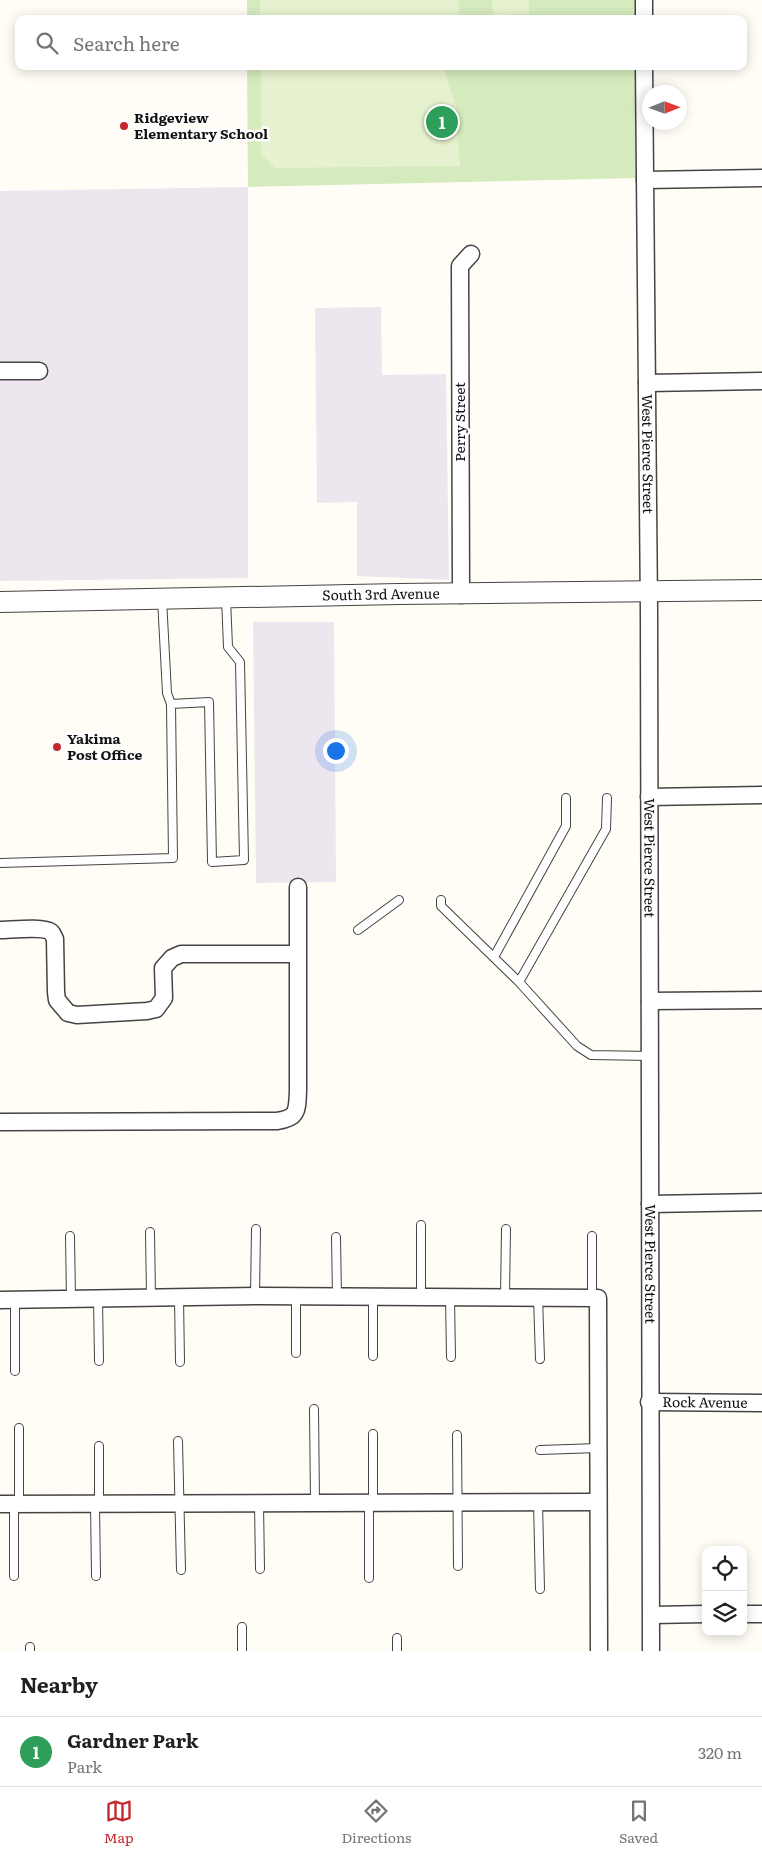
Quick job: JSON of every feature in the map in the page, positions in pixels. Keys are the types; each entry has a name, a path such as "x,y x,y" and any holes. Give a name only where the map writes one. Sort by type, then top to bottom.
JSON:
{"street":[{"path":"644,0 644,15"},
{"name":"West Pierce Street","path":"644,70 649,592 651,1651"},
{"path":"645,180 762,178"},
{"name":"Perry Street","path":"461,595 460,266 471,254"},
{"path":"0,372 40,371"},
{"path":"647,383 762,380"},
{"name":"South 3rd Avenue","path":"0,602 762,590"},
{"path":"649,797 762,795"},
{"path":"0,1122 277,1121 289,1119 294,1114 298,1092 298,887"},
{"path":"0,930 35,929 46,930 52,933 56,939 57,1000 68,1013 77,1015 156,1009 164,998 163,968 172,958 181,954 297,954"},
{"path":"650,1001 762,1000"},
{"path":"650,1204 762,1202"},
{"path":"7,1300 255,1296 598,1298 599,1651"},
{"name":"Rock Avenue","path":"650,1402 762,1403"},
{"path":"11,1504 598,1502"},
{"path":"652,1615 702,1614"},
{"path":"747,1614 762,1614"}],"lane":[{"path":"171,704 209,702 212,862 244,860 240,662 228,647 226,598"},
{"path":"0,863 173,858 171,704 167,693 162,599"},
{"path":"494,957 566,826 566,798"},
{"path":"519,982 606,829 607,798"},
{"path":"358,930 399,900"},
{"path":"441,900 441,906 519,982 576,1046 591,1055 650,1056"},
{"path":"421,1225 421,1297"},
{"path":"255,1296 256,1229"},
{"path":"505,1297 506,1229"},
{"path":"150,1232 151,1298"},
{"path":"70,1236 70,1299"},
{"path":"592,1236 592,1298"},
{"path":"336,1237 337,1297"},
{"path":"296,1296 296,1353"},
{"path":"373,1297 373,1356"},
{"path":"450,1297 451,1357"},
{"path":"179,1298 180,1362"},
{"path":"538,1298 540,1359"},
{"path":"98,1299 98,1361"},
{"path":"7,1300 15,1371"},
{"path":"314,1409 316,1503"},
{"path":"14,1576 11,1504 19,1428"},
{"path":"369,1578 373,1434"},
{"path":"457,1435 458,1566"},
{"path":"178,1441 180,1570"},
{"path":"96,1576 99,1446"},
{"path":"540,1450 598,1448"},
{"path":"538,1502 540,1589"},
{"path":"259,1503 260,1569"},
{"path":"242,1627 242,1651"},
{"path":"397,1638 397,1651"}],"shaded area":[{"path":"248,187 248,578 0,581 0,191"},
{"path":"381,307 382,375 446,374 449,580 357,576 357,502 317,503 315,308"},
{"path":"253,622 334,622 336,882 256,883"}],"green space":[{"path":"247,0 636,0 636,15 247,15"},
{"path":"260,0 459,0 459,15 260,15"},
{"path":"492,0 529,0 529,14 493,15"},
{"path":"247,70 636,70 636,178 248,187"},
{"path":"261,70 444,70 456,106 460,166 275,168 261,154"}],"place":[{"name":"Gardner Park","path":"442,122"},
{"name":"Ridgeview Elementary School","path":"124,126"},
{"name":"Yakima Post Office","path":"57,747"}]}
